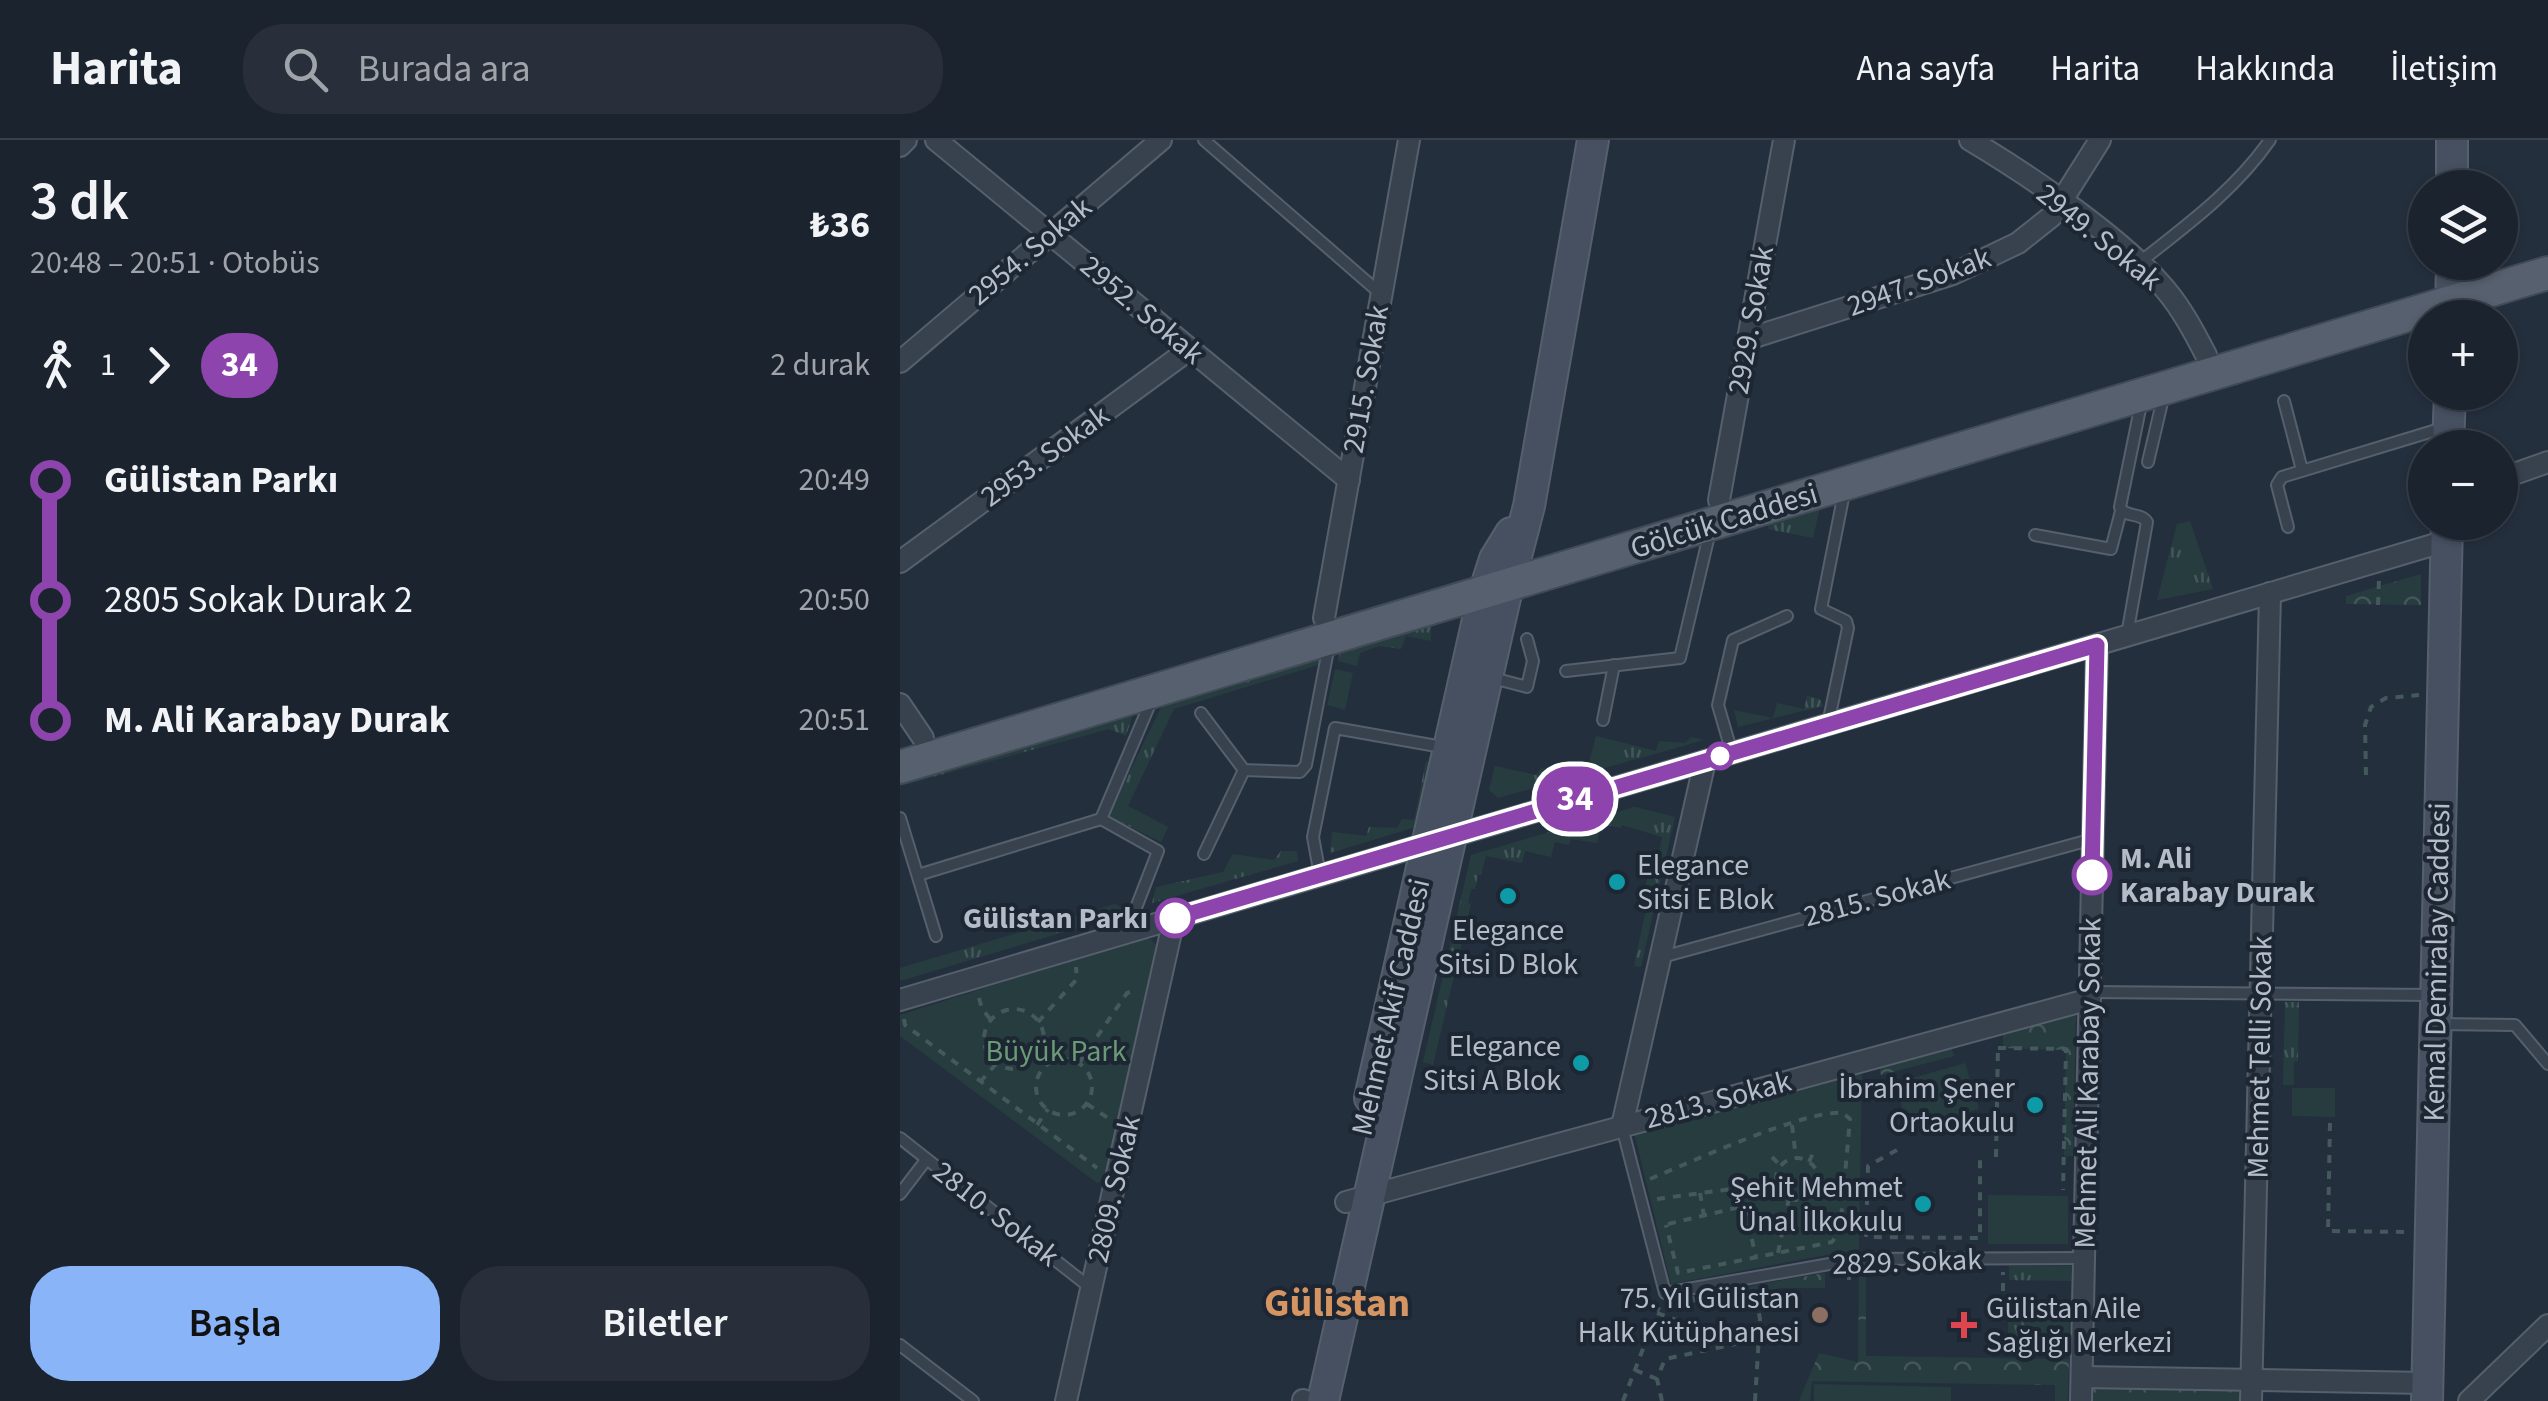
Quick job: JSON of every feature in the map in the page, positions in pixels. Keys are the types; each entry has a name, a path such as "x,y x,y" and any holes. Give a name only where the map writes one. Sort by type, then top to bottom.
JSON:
{"main road":[{"name":"Gölcük Caddesi","path":"1715,512 1846,484 2155,392 2452,291 2548,251"},
{"name":"Gölcük Caddesi","path":"911,741 1500,577 2206,354 2452,291 2548,274"},
{"name":"Gölcük Caddesi","path":"900,768 1155,691 1327,628"}],"street":[{"path":"900,146 906,140"},
{"name":"2952. Sokak","path":"936,140 1349,480"},
{"name":"2954. Sokak","path":"900,362 1161,140"},
{"name":"2915. Sokak","path":"1327,628 1409,140"},
{"name":"Mehmet Akif Caddesi","path":"1440,839 1450,748 1500,577 1530,506 1593,140"},
{"name":"2929. Sokak","path":"1715,512 1784,140"},
{"name":"2949. Sokak","path":"1970,140 2062,202 2139,263 2180,310 2206,354"},
{"name":"2947. Sokak","path":"1748,339 1986,260 2039,228 2062,202 2100,140"},
{"path":"2452,140 2452,170"},
{"name":"2953. Sokak","path":"900,562 1190,349"},
{"path":"2518,473 2548,462"},
{"path":"901,1006 973,978 2270,593 2424,540"},
{"name":"Kemal Demiralay Caddesi","path":"2427,1392 2447,540"},
{"name":"Mehmet Akif Caddesi","path":"1303,1401 1358,1200 1440,839 1488,676 1500,577"},
{"name":"Mehmet Telli Sokak","path":"2252,1390 2270,593"},
{"name":"Mehmet Ali Karabay Sokak","path":"2081,1401 2097,645"},
{"path":"900,704 911,741"},
{"path":"1622,1126 1705,761"},
{"name":"2809. Sokak","path":"1066,1401 1174,918"},
{"name":"2813. Sokak","path":"1358,1200 2090,996"},
{"name":"Mehmet Akif Caddesi","path":"1323,1401 1358,1200"},
{"path":"2469,1401 2548,1324"},
{"path":"2082,1377 2252,1390 2427,1392"}],"lane":[{"path":"1204,140 1382,294"},
{"path":"2139,263 2212,204 2270,140"},
{"path":"2148,462 2155,392"},
{"path":"2035,535 2111,550 2155,392"},
{"path":"2284,401 2302,470"},
{"path":"2288,527 2277,485 2282,477 2408,446"},
{"path":"1828,724 1848,628 1844,619 1821,609 1846,484"},
{"path":"2122,511 2147,522 2127,636"},
{"path":"1566,670 1680,658 1715,512"},
{"path":"1732,753 1718,705 1733,640 1787,616"},
{"path":"1244,770 1300,772 1306,765 1327,628"},
{"path":"1488,676 1527,687 1533,662 1527,639"},
{"path":"1602,720 1614,665"},
{"path":"1101,820 1155,691"},
{"path":"1202,713 1244,770"},
{"path":"1320,875 1313,836 1335,728 1450,748"},
{"path":"1204,854 1244,770"},
{"path":"900,818 936,936"},
{"path":"918,875 1101,820 1158,851 1126,932"},
{"name":"2815. Sokak","path":"1661,957 2093,839"},
{"path":"2090,996 2262,994 2436,1010 2515,1025 2548,1064"},
{"path":"1622,1126 1665,1293"},
{"name":"2810. Sokak","path":"900,1138 1092,1289"},
{"path":"900,1194 926,1160"},
{"name":"2829. Sokak","path":"1665,1293 1869,1258 2084,1258"},
{"path":"900,1344 973,1401"}],"path":[{"path":"2378,605 2379,577"},
{"path":"2366,775 2365,726 2371,706 2386,698 2443,694"},
{"path":"1038,1022 1078,980 1075,948"},
{"path":"973,978 982,1009 991,1020"},
{"path":"1079,1063 1127,993 1160,984"},
{"path":"901,1006 905,1025 1116,1182"},
{"path":"1018,1009 1038,1022 1043,1045 1033,1062 1015,1069 996,1064 985,1048 984,1038 991,1020 998,1013 1018,1009"},
{"path":"1996,1157 1998,1033"},
{"path":"1998,1048 2066,1050 2063,1190"},
{"path":"1060,1060 1079,1063 1091,1078 1087,1104 1064,1115 1048,1109 1037,1086 1044,1069 1060,1060"},
{"path":"980,1082 996,1064"},
{"path":"1087,1104 1127,1130"},
{"path":"1038,1125 1048,1109"},
{"path":"1645,1181 1792,1125 1835,1112 1848,1115 1844,1194 1836,1239 1756,1257 1678,1273 1666,1225 1744,1206 1756,1257"},
{"path":"2330,1123 2328,1231 2416,1232"},
{"path":"1792,1125 1796,1158"},
{"path":"1896,1150 1868,1166 1866,1237 1980,1238 1980,1157"},
{"path":"1809,1162 1814,1153"},
{"path":"1772,1157 1781,1166"},
{"path":"1776,1182 1781,1166 1796,1158 1809,1162 1816,1173 1815,1188 1802,1199 1788,1198"},
{"path":"1641,1201 1776,1182"},
{"path":"1774,1274 1788,1198 1776,1182"},
{"path":"1815,1188 1844,1194"},
{"path":"1700,1193 1704,1216"},
{"path":"1784,1222 1792,1223"},
{"path":"1623,1401 1665,1293"},
{"path":"1755,1401 1760,1316 1757,1302"},
{"path":"1657,1312 1680,1321"},
{"path":"1662,1401 1658,1379 1665,1359 1759,1339"},
{"path":"1635,1370 1658,1379"}],"green space":[{"path":"1820,507 1813,538 1768,529 1769,522"},
{"path":"2190,521 2213,589 2157,600 2177,524"},
{"path":"2421,574 2421,605 2346,604 2346,596"},
{"path":"1431,617 1431,641 1406,636 1401,649 1379,646 1360,653 1357,666 1338,661 1341,645"},
{"path":"1323,648 1318,665 1174,709 1128,806 1168,827 1161,842 1108,816 1166,697"},
{"path":"1335,669 1353,673 1345,710 1327,705"},
{"path":"1807,696 1820,699 1823,706 1738,727 1734,710 1773,718 1777,703 1804,709"},
{"path":"1136,705 1126,736 1109,729 900,786 900,773"},
{"path":"1596,736 1656,751 1659,741 1685,743 1691,737 1704,740 1498,798 1489,790 1495,766 1536,775 1541,768 1559,773 1562,761 1588,767"},
{"path":"1426,761 1436,764 1422,825 1330,853 1332,832 1366,836 1369,827 1397,828 1402,819 1414,820"},
{"path":"1635,807 1675,817 1641,967 1634,966 1649,895 1644,893 1649,871 1655,871 1662,837 1622,825 1621,828 1602,824 1597,843 1571,839 1569,845 1555,842 1551,857 1525,851 1522,863 1486,856 1475,889 1471,889 1471,904 1433,1065 1423,1062 1471,855"},
{"path":"1281,851 1297,851 1298,861 1152,903 1156,887 1223,872 1233,854 1274,860"},
{"path":"1115,904 1123,909 1121,915 900,981 900,968"},
{"name":"Büyük Park","path":"1138,939 1151,939 1159,949 1112,1177 1097,1183 900,1036 900,1015"},
{"path":"2285,1002 2299,1002 2294,1085 2283,1085"},
{"path":"2076,1012 2073,1156 2064,1156 2066,1050 2003,1048 2003,1031"},
{"path":"1951,1046 1954,1056 1881,1075 1879,1066"},
{"path":"1965,1063 1979,1109 1908,1129 1895,1083"},
{"path":"1862,1070 1859,1249 1671,1284 1634,1133"},
{"path":"2292,1088 2335,1088 2335,1117 2292,1116"},
{"path":"1988,1195 2068,1196 2068,1244 1988,1244"},
{"path":"2009,1266 2071,1266 2071,1281 2009,1280"},
{"path":"1859,1267 1866,1267 1866,1356 2069,1359 2068,1401 2055,1401 2055,1385 1812,1381 1810,1401 1799,1401 1819,1353 1858,1362"},
{"path":"1825,1273 1825,1288 1781,1288 1685,1304 1679,1298"},
{"path":"2008,1303 2070,1304 2069,1346 2008,1344"},
{"path":"1814,1384 1951,1387 1951,1401 1814,1401"},
{"path":"2093,1389 2240,1391 2240,1401 2093,1401"}],"bus line":[{"name":"34","path":"1175,918 2097,645 2092,875"}],"place":[{"name":"M. Ali Karabay Durak","path":"2092,875"},
{"name":"Elegance Sitsi E Blok","path":"1617,882"},
{"name":"Elegance Sitsi D Blok","path":"1508,896"},
{"name":"Gülistan Parkı","path":"1175,918"},
{"name":"Elegance Sitsi A Blok","path":"1581,1063"},
{"name":"İbrahim Şener Ortaokulu","path":"2035,1105"},
{"name":"Şehit Mehmet Ünal İlkokulu","path":"1923,1204"},
{"name":"75. Yıl Gülistan Halk Kütüphanesi","path":"1820,1315"},
{"name":"Gülistan Aile Sağlığı Merkezi","path":"1964,1325"}],"district":[{"name":"Gülistan","path":"1337,1303"}]}
